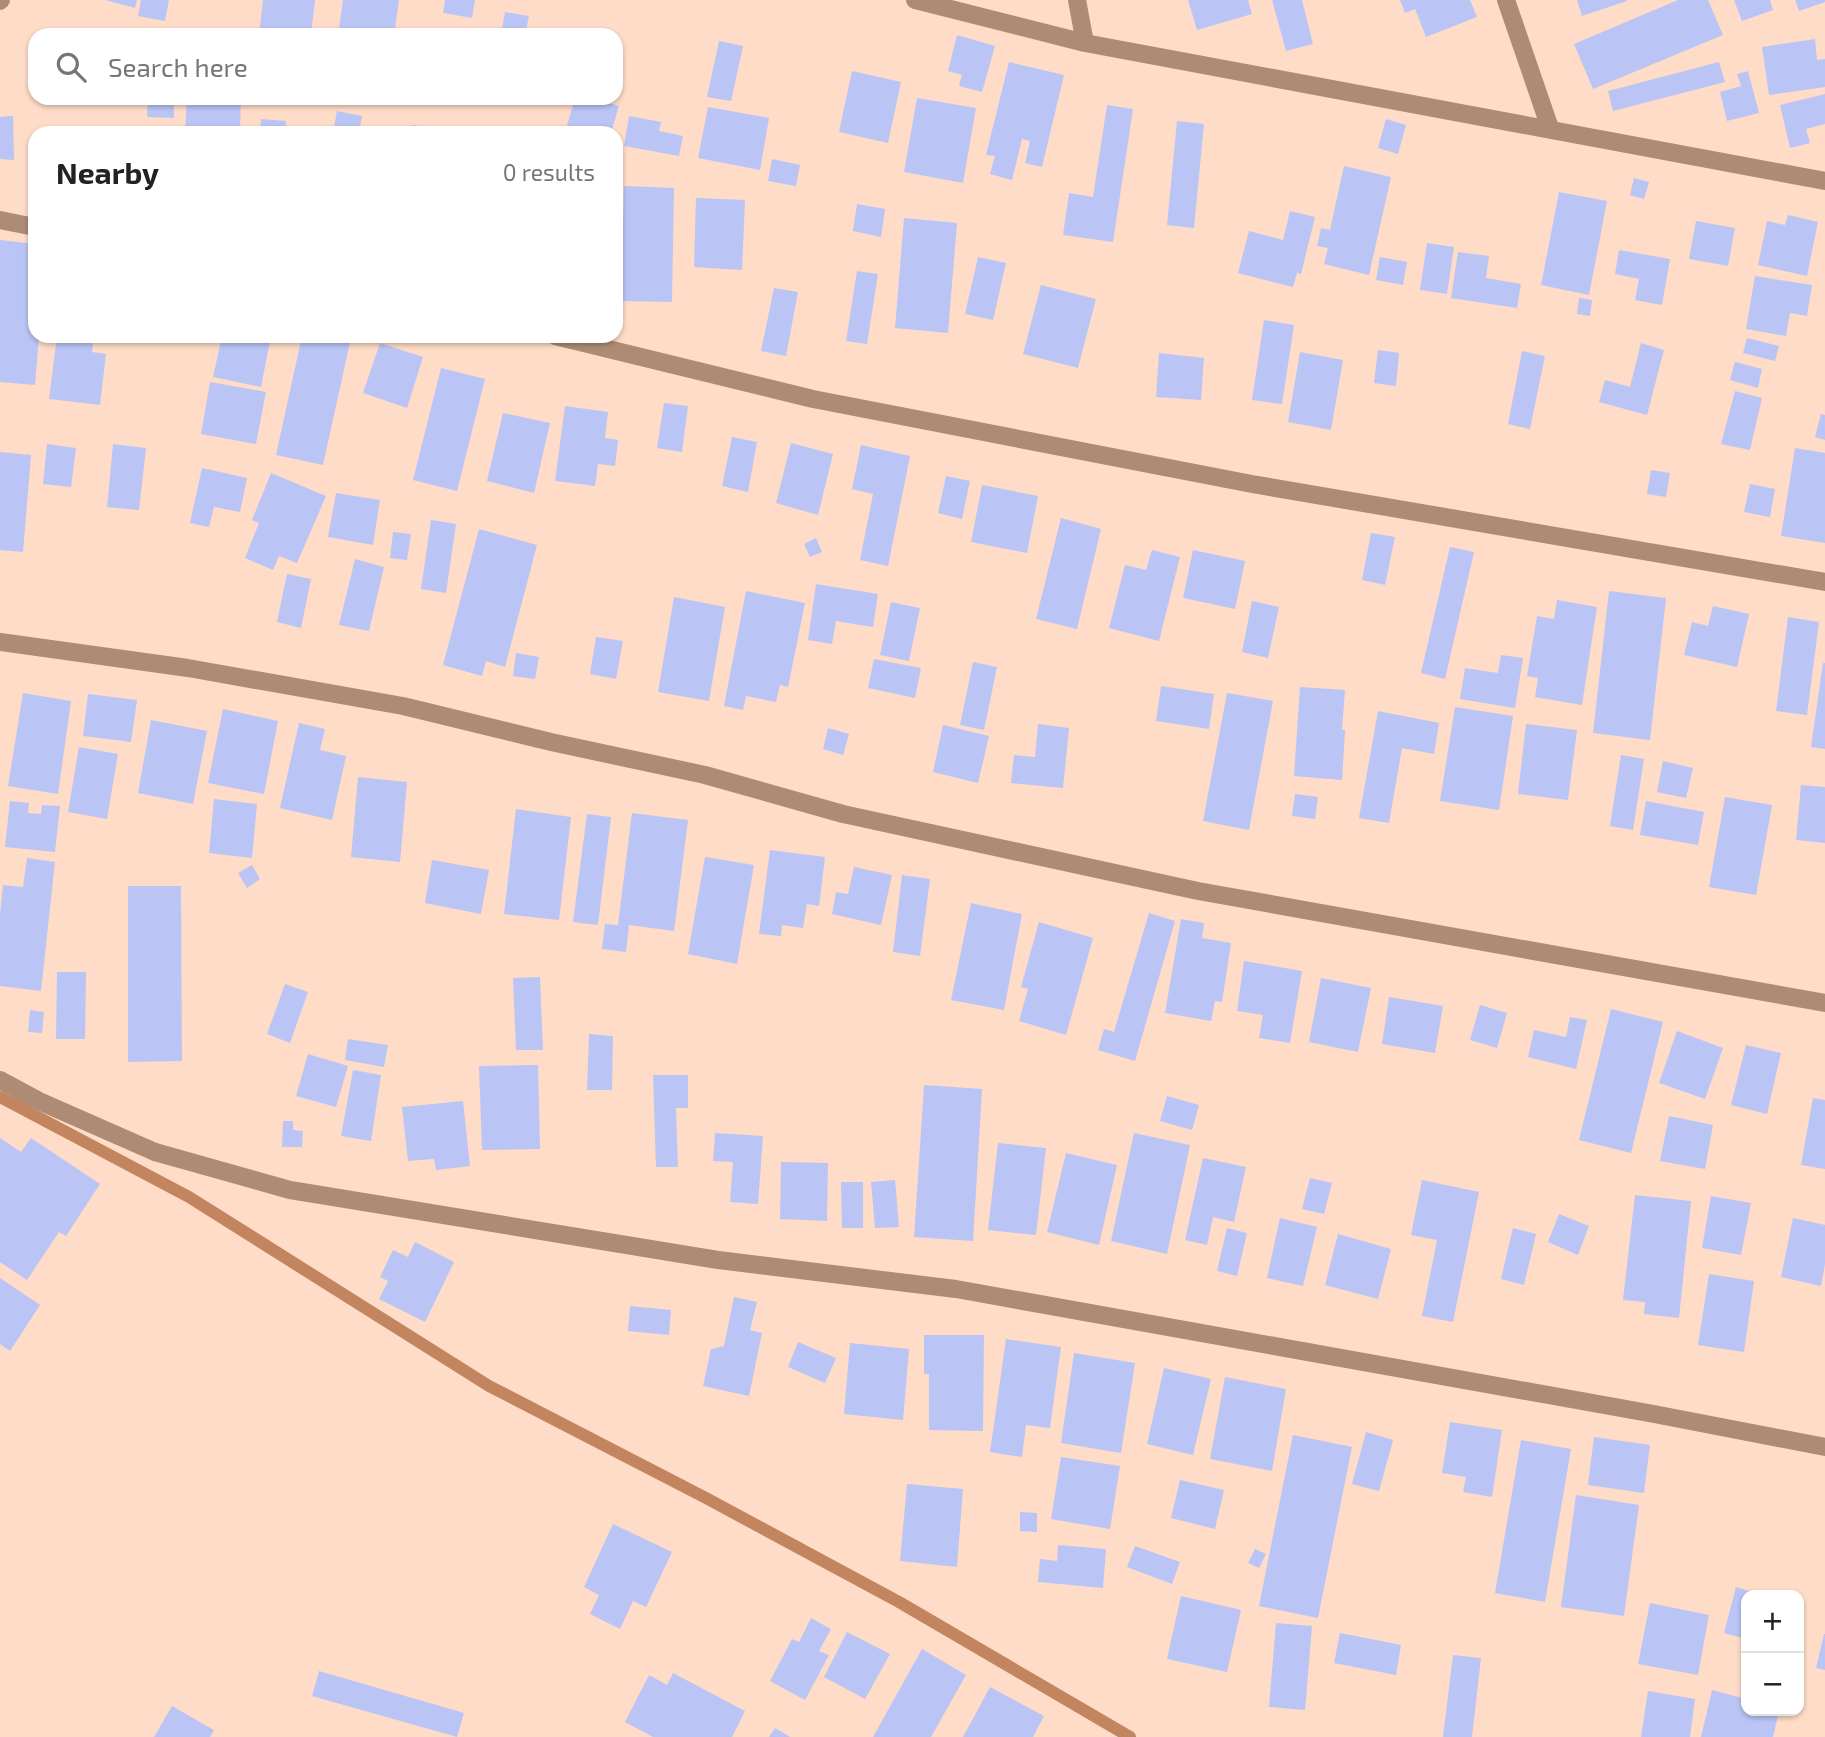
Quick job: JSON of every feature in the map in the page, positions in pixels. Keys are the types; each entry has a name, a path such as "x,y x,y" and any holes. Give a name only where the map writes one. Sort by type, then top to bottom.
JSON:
{"street":[{"path":"915,0 1085,43 1825,181"},
{"path":"1077,0 1085,43"},
{"path":"1506,0 1550,128"},
{"path":"0,220 28,226"},
{"path":"583,343 813,400 1252,484 1825,582"},
{"path":"0,642 188,668 403,706 551,743 705,775 843,814 1198,891 1825,1003"},
{"path":"0,1080 39,1101 155,1152 290,1190 718,1260 957,1289 1825,1447"}],"building":[{"path":"105,0 137,0 135,8"},
{"path":"141,0 169,0 165,21 138,16"},
{"path":"263,0 315,0 312,28 260,28"},
{"path":"343,0 399,0 395,28 339,28"},
{"path":"445,0 475,0 472,18 443,13"},
{"path":"1188,0 1248,0 1252,14 1197,30"},
{"path":"1272,0 1302,0 1313,44 1286,51"},
{"path":"1400,0 1470,0 1477,17 1426,37 1415,9 1405,13"},
{"path":"1577,0 1627,0 1627,1 1582,16"},
{"path":"1678,0 1708,0 1723,35 1593,89 1574,44"},
{"path":"1734,0 1770,0 1773,10 1742,21"},
{"path":"1795,0 1825,0 1825,2 1799,11"},
{"path":"505,12 529,16 526,28 502,28"},
{"path":"957,35 995,46 982,92 959,86 962,75 948,71"},
{"path":"1815,39 1817,60 1825,59 1825,87 1769,95 1762,47"},
{"path":"719,41 743,46 731,101 707,97"},
{"path":"1009,62 1064,75 1042,167 1025,163 1030,141 1022,139 1012,180 990,174 995,156 986,155"},
{"path":"1719,62 1725,82 1613,111 1608,91"},
{"path":"852,71 901,82 888,143 839,132"},
{"path":"1748,71 1759,113 1727,121 1720,92 1741,86 1737,74"},
{"path":"1825,94 1825,124 1806,129 1810,143 1790,148 1780,105"},
{"path":"917,98 976,108 963,183 904,172"},
{"path":"148,105 174,105 174,118 147,117"},
{"path":"187,105 241,105 240,126 185,126"},
{"path":"573,105 619,106 613,126 567,126"},
{"path":"1107,105 1133,109 1113,242 1063,235 1069,193 1093,197"},
{"path":"708,107 769,118 760,170 698,158"},
{"path":"337,111 362,116 360,126 334,126"},
{"path":"13,116 14,160 0,159 0,117"},
{"path":"629,116 661,122 659,131 683,136 679,156 624,146"},
{"path":"261,119 286,121 286,126 260,126"},
{"path":"1386,119 1406,125 1398,154 1378,148"},
{"path":"1177,121 1204,124 1194,228 1167,225"},
{"path":"772,159 800,165 796,186 768,181"},
{"path":"1344,166 1391,177 1369,275 1324,264 1328,248 1317,246 1321,228 1330,230"},
{"path":"1634,178 1649,182 1644,199 1630,195"},
{"path":"624,186 674,188 672,302 623,301"},
{"path":"1559,192 1607,201 1589,295 1541,285"},
{"path":"696,198 745,200 742,270 694,267"},
{"path":"857,204 885,209 881,237 853,231"},
{"path":"1290,211 1315,217 1301,274 1297,273 1293,287 1238,273 1249,231 1283,240"},
{"path":"1788,215 1818,222 1807,276 1758,265 1767,221 1785,225"},
{"path":"904,218 957,223 948,333 895,328"},
{"path":"1696,221 1735,228 1728,266 1689,259"},
{"path":"0,240 28,243 28,343 38,343 35,385 0,382"},
{"path":"1427,243 1454,247 1447,294 1420,290"},
{"path":"1619,250 1670,259 1662,305 1635,300 1639,279 1615,274"},
{"path":"1458,252 1489,256 1486,278 1521,284 1517,308 1451,298"},
{"path":"978,257 1006,263 993,320 965,314"},
{"path":"1380,257 1407,262 1403,285 1376,280"},
{"path":"857,271 878,274 867,344 846,341"},
{"path":"1755,276 1812,285 1807,316 1790,313 1786,336 1746,329"},
{"path":"1041,285 1096,299 1078,368 1023,354"},
{"path":"774,288 798,292 786,356 761,351"},
{"path":"1579,298 1592,300 1590,316 1577,314"},
{"path":"1264,320 1294,325 1282,404 1252,400"},
{"path":"1747,338 1779,346 1775,361 1743,353"},
{"path":"56,343 93,343 92,352 106,354 100,405 49,399"},
{"path":"220,343 270,343 261,387 213,377"},
{"path":"300,343 350,343 323,465 276,455"},
{"path":"380,343 423,357 407,408 363,393"},
{"path":"1641,343 1664,350 1647,415 1599,402 1605,380 1630,387"},
{"path":"1378,350 1399,353 1396,386 1374,383"},
{"path":"1522,351 1545,356 1530,429 1508,424"},
{"path":"1300,352 1343,360 1331,430 1288,422"},
{"path":"1159,353 1204,358 1201,400 1156,397"},
{"path":"1735,362 1762,369 1758,388 1730,380"},
{"path":"441,368 485,379 457,491 413,480"},
{"path":"210,382 266,392 256,444 201,434"},
{"path":"1735,391 1762,398 1750,450 1721,444"},
{"path":"664,403 688,406 682,452 657,448"},
{"path":"565,406 608,412 605,438 618,440 615,466 598,464 595,486 555,481"},
{"path":"503,413 550,423 534,493 487,481"},
{"path":"1821,414 1825,415 1825,440 1815,437"},
{"path":"732,437 757,442 748,492 722,486"},
{"path":"791,443 833,454 818,515 776,503"},
{"path":"47,444 76,448 71,487 43,484"},
{"path":"113,444 146,448 139,510 107,507"},
{"path":"861,445 910,456 888,566 860,560 873,494 852,489"},
{"path":"1795,448 1825,453 1825,543 1781,536"},
{"path":"0,452 31,455 23,552 0,550"},
{"path":"202,468 247,478 240,512 214,507 209,527 190,523"},
{"path":"1651,470 1670,473 1666,497 1647,494"},
{"path":"271,473 326,496 297,563 279,556 273,570 245,558 259,523 252,520"},
{"path":"946,476 970,481 962,519 938,513"},
{"path":"1750,484 1775,489 1770,517 1744,512"},
{"path":"982,485 1038,496 1027,553 971,542"},
{"path":"336,493 380,500 373,545 328,537"},
{"path":"1061,518 1101,529 1077,629 1036,619"},
{"path":"431,520 456,524 446,593 421,589"},
{"path":"479,529 537,545 505,667 486,661 482,676 443,665"},
{"path":"393,532 411,534 407,560 390,558"},
{"path":"1371,533 1395,537 1385,585 1362,580"},
{"path":"816,538 822,552 810,557 804,544"},
{"path":"1450,547 1474,552 1445,679 1421,673"},
{"path":"1152,550 1180,557 1159,641 1109,628 1125,565 1146,570"},
{"path":"1193,550 1245,561 1235,609 1183,598"},
{"path":"355,559 384,567 369,631 339,625"},
{"path":"287,574 311,579 301,628 277,622"},
{"path":"816,584 878,594 873,627 836,621 832,644 808,640"},
{"path":"746,591 805,603 788,687 780,685 776,702 746,696 743,710 724,706"},
{"path":"1609,591 1666,598 1650,740 1593,733"},
{"path":"674,597 725,607 709,701 658,692"},
{"path":"1557,600 1597,607 1582,705 1535,697 1538,678 1527,676 1537,616 1554,619"},
{"path":"1252,601 1279,607 1268,658 1242,652"},
{"path":"891,602 920,608 909,661 880,655"},
{"path":"1713,606 1749,614 1737,667 1684,655 1692,622 1708,626"},
{"path":"1788,617 1819,622 1807,715 1776,711"},
{"path":"596,637 623,641 616,679 590,674"},
{"path":"516,653 539,657 535,679 513,676"},
{"path":"1501,655 1523,658 1515,708 1460,699 1465,668 1498,673"},
{"path":"874,659 921,668 915,698 868,688"},
{"path":"973,662 997,667 984,730 960,725"},
{"path":"1825,663 1825,749 1811,747"},
{"path":"1161,686 1214,694 1209,729 1156,721"},
{"path":"1300,687 1345,690 1342,780 1294,776"},
{"path":"23,693 71,701 58,794 8,786"},
{"path":"1227,693 1273,701 1249,830 1203,821"},
{"path":"88,694 137,700 131,742 83,736"},
{"path":"1455,707 1513,716 1499,810 1440,801"},
{"path":"223,709 278,721 264,794 208,783"},
{"path":"1378,711 1439,723 1434,754 1402,748 1389,823 1359,818"},
{"path":"151,720 207,731 193,804 138,793"},
{"path":"299,723 325,729 320,750 346,756 332,820 280,808"},
{"path":"1038,724 1069,728 1063,788 1011,783 1014,755 1035,757"},
{"path":"1526,724 1577,730 1568,800 1518,794"},
{"path":"943,725 989,736 978,783 933,772"},
{"path":"828,728 849,734 843,755 823,749"},
{"path":"79,747 118,754 107,819 68,812"},
{"path":"1621,755 1644,759 1633,830 1610,826"},
{"path":"1663,761 1693,768 1686,798 1657,792"},
{"path":"358,777 407,782 400,862 351,857"},
{"path":"1801,785 1825,787 1825,843 1796,840"},
{"path":"1295,794 1318,797 1315,819 1292,816"},
{"path":"1725,797 1772,805 1756,895 1709,887"},
{"path":"214,799 257,804 252,858 209,853"},
{"path":"10,801 29,803 28,813 41,814 42,805 60,806 55,852 5,847"},
{"path":"1646,801 1704,812 1698,845 1640,835"},
{"path":"516,809 571,817 559,920 504,914"},
{"path":"632,813 688,820 674,931 629,925 626,952 602,949 605,924 618,925"},
{"path":"587,814 611,817 598,925 573,922"},
{"path":"770,850 825,857 819,906 807,904 803,928 782,925 781,936 759,934"},
{"path":"705,857 754,865 737,964 688,954"},
{"path":"27,858 55,862 41,991 0,986 0,914 3,885 23,887"},
{"path":"432,860 489,870 481,914 425,903"},
{"path":"252,865 260,879 247,888 238,873"},
{"path":"854,867 892,875 881,925 832,914 836,892 848,894"},
{"path":"902,875 930,879 920,956 893,952"},
{"path":"128,886 181,886 182,1061 128,1062"},
{"path":"971,903 1022,914 1004,1010 951,1000"},
{"path":"1149,913 1175,921 1135,1061 1098,1050 1104,1029 1114,1032"},
{"path":"1181,919 1204,923 1202,938 1231,943 1222,1002 1215,1001 1211,1021 1165,1013"},
{"path":"1039,922 1093,938 1066,1035 1019,1021 1028,989 1021,987"},
{"path":"1244,961 1302,971 1290,1043 1259,1038 1263,1015 1237,1011"},
{"path":"57,972 86,972 85,1039 56,1039"},
{"path":"540,977 543,1050 516,1050 513,978"},
{"path":"1321,978 1371,988 1358,1052 1309,1042"},
{"path":"285,984 308,992 290,1043 267,1034"},
{"path":"1389,997 1443,1006 1435,1053 1382,1044"},
{"path":"1480,1005 1507,1013 1497,1048 1470,1040"},
{"path":"1611,1009 1663,1022 1631,1153 1579,1140"},
{"path":"30,1010 44,1012 42,1033 28,1032"},
{"path":"1570,1017 1587,1020 1576,1069 1528,1057 1534,1030 1566,1037"},
{"path":"1677,1031 1723,1048 1705,1099 1659,1083"},
{"path":"589,1034 613,1036 612,1090 587,1090"},
{"path":"348,1039 388,1045 384,1067 345,1060"},
{"path":"1746,1045 1781,1053 1767,1114 1731,1105"},
{"path":"308,1054 348,1066 336,1107 296,1096"},
{"path":"538,1065 540,1149 482,1150 479,1066"},
{"path":"353,1070 381,1075 371,1141 341,1136"},
{"path":"653,1075 688,1075 688,1108 676,1108 678,1167 656,1167"},
{"path":"924,1085 982,1089 973,1241 914,1237"},
{"path":"1167,1096 1199,1105 1192,1130 1160,1121"},
{"path":"1813,1098 1825,1100 1825,1169 1801,1165"},
{"path":"463,1101 470,1166 436,1170 434,1159 408,1161 402,1107"},
{"path":"1669,1116 1713,1125 1705,1169 1660,1161"},
{"path":"283,1121 293,1121 293,1130 303,1131 302,1147 282,1147"},
{"path":"715,1133 763,1136 758,1204 730,1202 733,1162 713,1161"},
{"path":"1134,1133 1190,1145 1167,1254 1111,1241"},
{"path":"0,1138 21,1152 31,1138 100,1184 66,1236 59,1232 27,1280 0,1262"},
{"path":"998,1143 1046,1148 1036,1235 988,1230"},
{"path":"1066,1153 1117,1165 1099,1245 1047,1232"},
{"path":"1203,1158 1246,1167 1234,1222 1213,1217 1207,1245 1185,1240"},
{"path":"781,1162 828,1163 827,1221 780,1219"},
{"path":"1310,1178 1332,1183 1324,1214 1302,1209"},
{"path":"895,1180 899,1227 875,1228 871,1182"},
{"path":"1422,1180 1479,1192 1453,1322 1422,1316 1437,1240 1411,1235"},
{"path":"841,1182 863,1182 863,1228 842,1228"},
{"path":"1635,1195 1691,1201 1679,1318 1644,1314 1645,1302 1623,1300"},
{"path":"1711,1196 1751,1203 1741,1255 1702,1248"},
{"path":"1559,1214 1589,1226 1578,1255 1548,1242"},
{"path":"1280,1218 1317,1227 1303,1286 1267,1278"},
{"path":"1793,1218 1825,1225 1825,1264 1821,1286 1781,1277"},
{"path":"1227,1228 1247,1233 1237,1276 1217,1271"},
{"path":"1513,1228 1536,1234 1524,1285 1501,1279"},
{"path":"1338,1234 1391,1249 1378,1299 1325,1285"},
{"path":"415,1242 454,1262 425,1322 379,1299 388,1281 380,1277 393,1250 408,1257"},
{"path":"1709,1274 1754,1281 1744,1352 1698,1345"},
{"path":"0,1278 40,1305 10,1351 0,1344"},
{"path":"734,1297 757,1302 750,1330 762,1333 749,1396 703,1386 711,1349 724,1346"},
{"path":"630,1306 671,1310 669,1335 628,1331"},
{"path":"924,1335 984,1335 983,1431 929,1430 929,1374 924,1374"},
{"path":"1006,1339 1061,1347 1050,1428 1026,1425 1022,1457 990,1452"},
{"path":"798,1342 836,1358 825,1383 788,1367"},
{"path":"850,1343 909,1349 903,1420 844,1414"},
{"path":"1074,1353 1135,1363 1121,1453 1061,1443"},
{"path":"1164,1368 1211,1379 1193,1455 1147,1444"},
{"path":"1225,1377 1286,1389 1272,1471 1210,1459"},
{"path":"1450,1422 1502,1430 1492,1497 1463,1492 1466,1477 1442,1473"},
{"path":"1366,1432 1393,1440 1379,1491 1352,1484"},
{"path":"1293,1435 1352,1447 1318,1618 1259,1606"},
{"path":"1594,1437 1650,1445 1644,1493 1588,1485"},
{"path":"1521,1440 1571,1449 1545,1602 1495,1593"},
{"path":"1061,1457 1120,1466 1110,1529 1051,1519"},
{"path":"1180,1480 1224,1490 1215,1529 1171,1518"},
{"path":"907,1484 963,1489 957,1567 900,1561"},
{"path":"1576,1495 1639,1505 1624,1616 1561,1607"},
{"path":"1020,1512 1037,1513 1037,1532 1020,1531"},
{"path":"613,1524 672,1552 646,1607 633,1601 620,1629 590,1614 599,1595 584,1587"},
{"path":"1058,1545 1106,1549 1103,1588 1038,1582 1040,1559 1057,1561"},
{"path":"1135,1546 1180,1562 1172,1584 1127,1567"},
{"path":"1255,1549 1266,1554 1259,1568 1248,1563"},
{"path":"1736,1587 1746,1590 1741,1590 1741,1638 1724,1633"},
{"path":"1181,1596 1241,1610 1227,1672 1167,1659"},
{"path":"1650,1603 1709,1615 1698,1675 1638,1664"},
{"path":"811,1618 831,1629 819,1651 829,1655 805,1700 770,1681 792,1639 799,1642"},
{"path":"1276,1623 1312,1626 1305,1710 1269,1707"},
{"path":"847,1632 890,1654 865,1699 824,1677"},
{"path":"1340,1633 1401,1645 1396,1675 1334,1663"},
{"path":"1825,1634 1825,1670 1816,1668"},
{"path":"922,1649 966,1675 931,1737 873,1737"},
{"path":"1453,1655 1481,1658 1472,1737 1443,1737"},
{"path":"319,1671 464,1713 457,1737 312,1696"},
{"path":"673,1673 745,1711 732,1737 653,1737 625,1722 649,1675 667,1685"},
{"path":"990,1687 1044,1716 1033,1737 963,1737"},
{"path":"1712,1690 1741,1698 1741,1716 1778,1716 1773,1737 1701,1737"},
{"path":"1648,1691 1695,1699 1690,1737 1641,1737"},
{"path":"172,1706 214,1730 210,1737 154,1737"},
{"path":"775,1728 790,1737 769,1737"}],"waterway":[{"path":"0,1097 189,1197 489,1386 899,1602 1130,1737"}]}
